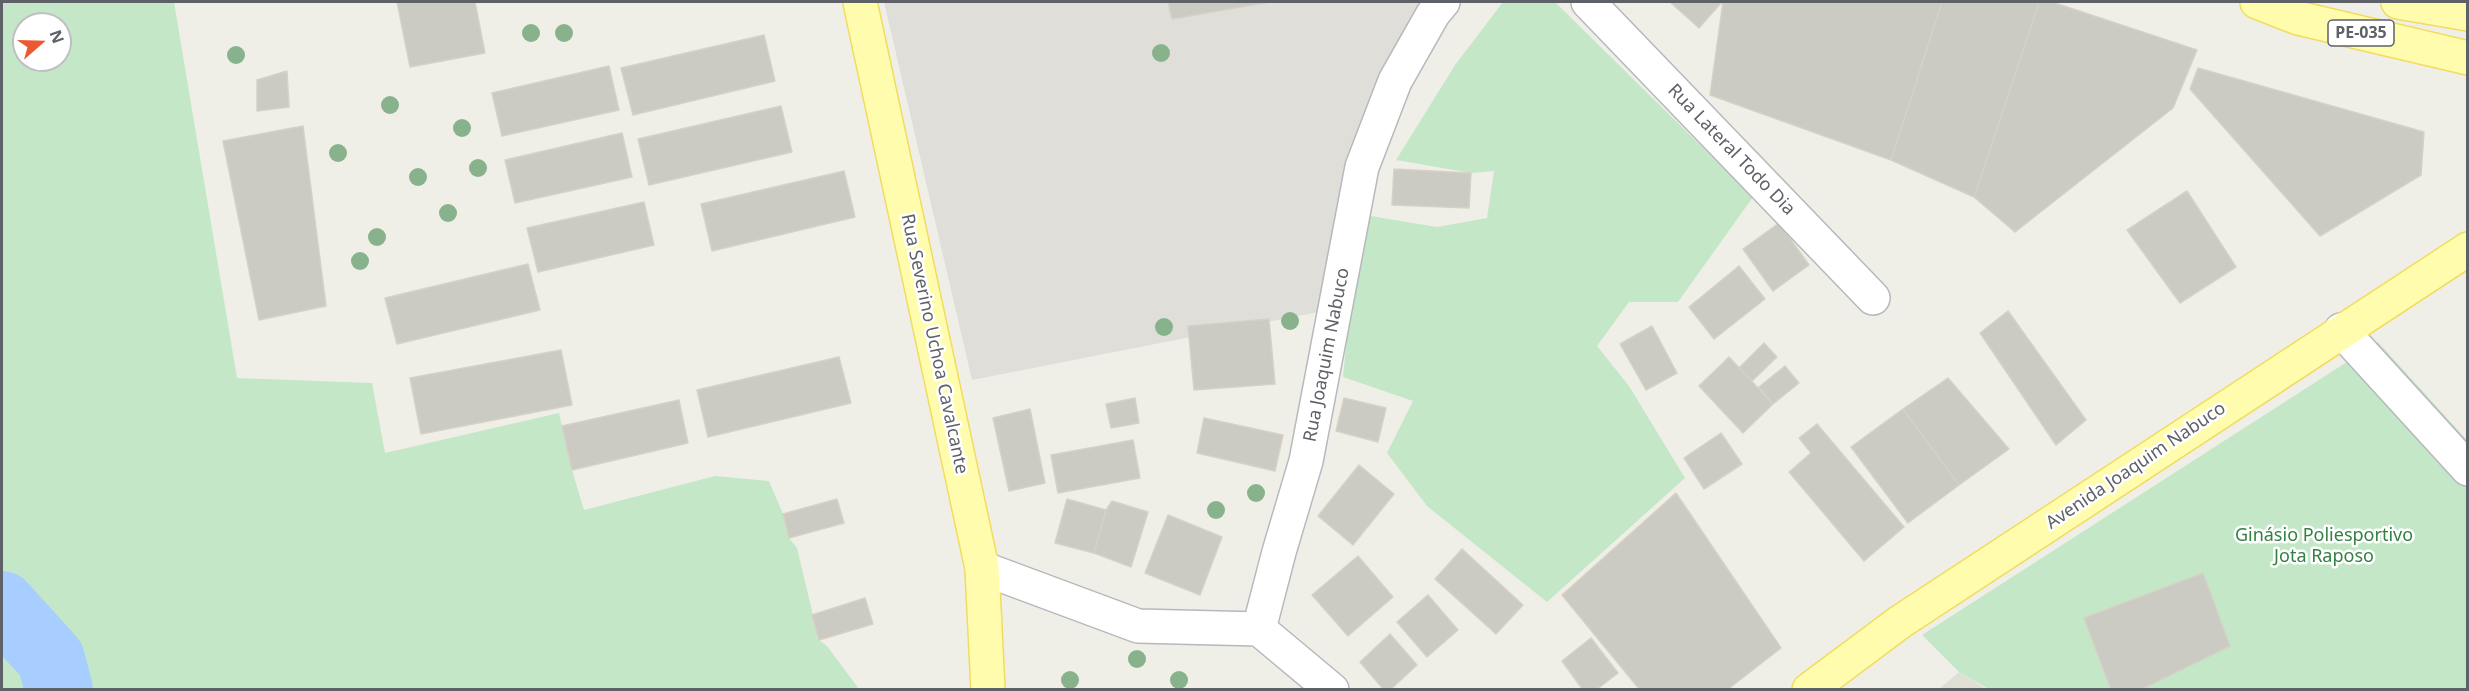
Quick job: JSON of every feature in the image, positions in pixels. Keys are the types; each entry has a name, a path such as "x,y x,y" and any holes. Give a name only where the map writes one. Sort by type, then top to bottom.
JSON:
{"main road":[{"name":"Rua Severino Uchoa Cavalcante","path":"860,2 982,568 988,690"},
{"name":"PE-035","path":"2257,2 2298,18 2468,58"},
{"name":"PE-035","path":"2398,2 2468,14"},
{"name":"Avenida Joaquim Nabuco","path":"1809,690 1900,622 2341,330 2468,249"}],"street":[{"name":"Rua Joaquim Nabuco","path":"1259,629 1306,461 1362,167 1395,81 1433,14 1443,2"},
{"name":"Rua Lateral Todo Dia","path":"1588,2 1873,298"},
{"path":"2341,330 2468,469"},
{"path":"982,568 1138,626 1259,629 1332,690"}],"shaded area":[{"path":"884,2 1426,2 1318,312 972,380"},
{"path":"1959,672 1986,689 1939,689"}],"green space":[{"path":"2,2 174,2 237,378 372,383 385,453 559,413 584,510 715,476 769,481 783,514 789,538 797,548 819,640 827,646 859,689 2,689"},
{"path":"1503,2 1555,2 1753,197 1678,302 1629,302 1597,346 1629,386 1685,478 1547,602 1427,506 1387,453 1413,401 1343,377 1359,214 1437,227 1487,218 1494,171 1471,173 1396,160 1455,65"},
{"name":"Ginásio Poliesportivo Jota Raposo","path":"2378,342 2467,440 2467,689 1988,689 1959,672 1922,635"}],"building":[{"path":"397,2 475,2 485,53 410,67"},
{"path":"1168,2 1270,2 1172,19"},
{"path":"1670,2 1722,2 1699,28"},
{"path":"1723,2 1942,2 1891,160 1710,95"},
{"path":"1942,2 2039,2 1974,197 1891,160"},
{"path":"2039,2 2052,2 2197,50 2173,108 2015,232 1974,197"},
{"path":"764,35 775,81 633,115 621,68"},
{"path":"609,66 619,110 502,136 492,93"},
{"path":"2198,68 2424,132 2421,175 2320,236 2190,89"},
{"path":"287,71 289,107 257,111 257,80"},
{"path":"781,106 792,152 649,185 638,139"},
{"path":"303,126 326,306 259,320 223,141"},
{"path":"622,133 632,177 515,203 505,160"},
{"path":"1394,169 1471,173 1469,208 1392,205"},
{"path":"844,171 855,217 712,251 701,204"},
{"path":"2187,191 2236,267 2180,303 2127,230"},
{"path":"644,202 654,245 538,272 527,228"},
{"path":"1779,223 1809,265 1773,291 1743,249"},
{"path":"528,264 540,310 397,344 385,298"},
{"path":"1739,266 1765,299 1714,339 1689,307"},
{"path":"2008,311 2086,420 2056,445 1980,333"},
{"path":"1269,319 1275,384 1194,390 1188,326"},
{"path":"1652,326 1677,373 1646,390 1620,344"},
{"path":"1764,343 1777,357 1752,381 1739,368"},
{"path":"561,350 572,405 421,434 410,378"},
{"path":"839,357 851,403 708,437 697,390"},
{"path":"1729,357 1773,404 1743,433 1699,386"},
{"path":"1785,366 1799,383 1773,404 1759,387"},
{"path":"1948,378 2009,449 1959,485 1903,409"},
{"path":"1135,398 1139,423 1111,428 1106,404"},
{"path":"1344,398 1386,408 1378,442 1336,431"},
{"path":"679,400 688,443 572,470 562,426"},
{"path":"1030,409 1045,483 1009,491 993,418"},
{"path":"1903,409 1959,485 1908,523 1851,447"},
{"path":"1204,418 1283,435 1275,471 1197,453"},
{"path":"1817,424 1904,527 1864,561 1789,472 1811,453 1799,438"},
{"path":"1721,433 1742,464 1704,489 1684,458"},
{"path":"1133,440 1140,478 1058,493 1051,455"},
{"path":"1359,465 1394,494 1353,545 1318,516"},
{"path":"1676,493 1781,648 1727,690 1640,690 1562,595"},
{"path":"837,499 844,523 789,538 783,514"},
{"path":"1067,499 1106,510 1094,553 1055,543"},
{"path":"1112,501 1148,512 1131,567 1094,553 1106,510"},
{"path":"1168,515 1222,537 1200,595 1145,573"},
{"path":"1462,549 1523,605 1496,634 1435,579"},
{"path":"1358,556 1393,597 1348,636 1312,595"},
{"path":"2203,573 2230,646 2140,690 2111,690 2084,618"},
{"path":"1428,595 1458,630 1427,657 1397,622"},
{"path":"865,598 873,624 819,640 812,615"},
{"path":"1390,634 1417,665 1390,690 1384,690 1360,662"},
{"path":"1591,638 1618,673 1596,690 1583,690 1562,661"}],"waterway":[{"path":"2,605 51,659 59,690"}]}
